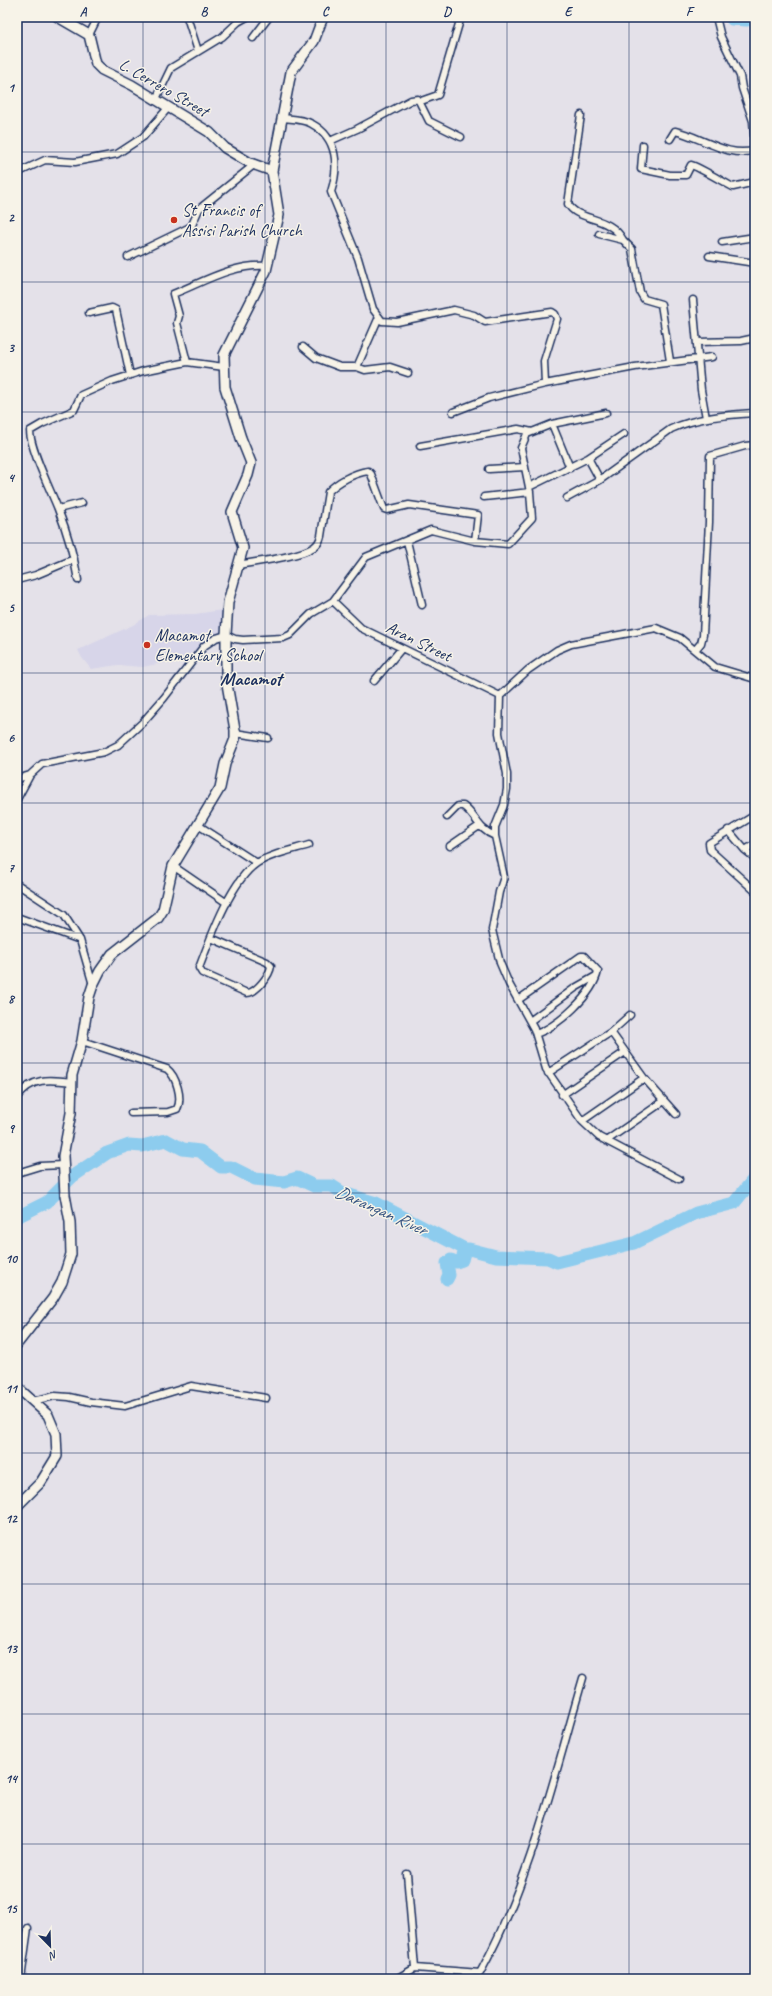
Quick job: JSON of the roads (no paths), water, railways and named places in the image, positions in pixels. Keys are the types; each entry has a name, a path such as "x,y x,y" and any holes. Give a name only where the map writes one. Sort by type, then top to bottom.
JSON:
{"street":[{"path":"58,17 89,35 98,17"},
{"path":"187,17 198,51"},
{"path":"156,99 170,68 222,37 238,22 247,17"},
{"path":"253,38 269,17"},
{"path":"17,1344 52,1298 64,1275 71,1254 70,1222 65,1195 63,1156 72,1113 72,1075 82,1042 89,997 100,971 112,954 158,918 163,910 172,866 220,788 225,764 235,739 226,678 226,635 228,602 243,548 232,512 248,475 251,463 241,438 225,388 224,355 268,266 279,215 272,171 291,72 314,41 323,17"},
{"path":"330,141 357,129 411,100 418,99 420,101 438,95 461,17"},
{"path":"716,17 721,37 740,76 742,88 754,125 755,146"},
{"name":"L. Cerrero Street","path":"89,35 96,64 102,70 132,84 168,108 209,132 225,148 272,171"},
{"path":"420,101 429,121 461,137"},
{"path":"17,173 45,160 76,162 117,154 143,137 168,108"},
{"path":"581,116 568,204 577,213 593,218 616,230 632,249 640,292 644,299 661,304 670,361"},
{"path":"282,118 312,124 329,138 335,152 336,177 331,192 358,258 373,309 382,321 397,322 454,310 474,315 485,322 552,312 555,314 557,319 544,361 545,384"},
{"path":"670,139 675,131 699,138 729,152 745,154 755,150"},
{"path":"643,145 641,169 648,172 686,175 691,166 696,166 706,174 733,187 755,182"},
{"path":"128,257 188,228 192,225 199,209 255,164"},
{"path":"599,234 623,240"},
{"path":"722,242 755,237"},
{"path":"709,256 755,263"},
{"path":"187,362 177,323 180,316 173,294 237,268 256,265 268,266"},
{"path":"692,300 697,342 700,390 706,418"},
{"path":"89,313 112,308 116,310 130,375"},
{"path":"357,367 379,317"},
{"path":"697,342 741,341 755,338"},
{"path":"303,347 316,358 328,364 340,367 357,367 365,370 390,367 408,374"},
{"path":"453,412 489,398 545,384 670,361 712,357"},
{"path":"78,580 74,560 58,509 37,456 30,436 30,431 74,410 81,395 130,375 187,362 224,367"},
{"path":"17,799 30,775 42,764 104,752 118,744 143,722 164,698 204,646 216,638 226,635 235,639 243,640 283,638 290,635 311,614 333,601 366,557 431,530 475,541 508,544 532,518 530,489 521,448 526,434 552,424 606,413"},
{"path":"567,498 600,480 671,429 706,418 755,413"},
{"path":"552,424 570,468"},
{"path":"420,446 518,429 532,432"},
{"path":"484,497 530,489 588,458 624,434"},
{"path":"696,649 701,643 703,634 709,522 710,456 745,446 755,445"},
{"path":"588,458 600,480"},
{"path":"489,469 525,467"},
{"path":"238,565 300,552 314,547 319,543 321,536 328,492 348,478 368,471 371,474 384,509 387,510 409,506 478,515 475,541"},
{"path":"58,509 82,503"},
{"path":"407,541 422,605"},
{"path":"17,580 36,575 74,560"},
{"name":"Aran Street","path":"333,601 361,628 500,696"},
{"path":"679,1179 599,1137 582,1121 548,1073 536,1034 500,963 492,930 499,892 504,877 495,836 495,827 504,805 507,789 507,774 499,733 500,696 528,670 557,650 571,644 656,628 680,638 696,649 715,667 755,679"},
{"path":"374,682 402,648"},
{"path":"235,734 268,738"},
{"path":"17,778 30,775"},
{"path":"446,817 458,806 463,806 468,810 479,826 486,832 495,836"},
{"path":"755,815 728,830 709,843 708,846 710,850 755,891"},
{"path":"198,825 257,863"},
{"path":"450,846 479,826"},
{"path":"728,830 745,850 755,858"},
{"path":"745,850 755,844"},
{"path":"211,938 267,962 271,966 270,972 254,991 247,993 202,973 199,968 211,938 227,903 242,878 257,863 309,846"},
{"path":"172,866 227,903"},
{"path":"17,884 64,915 80,940 94,985"},
{"path":"17,917 80,940"},
{"path":"518,1000 581,956 584,956 598,972 576,1007 543,1032 536,1034"},
{"path":"530,1021 597,975"},
{"path":"548,1073 611,1032 630,1014"},
{"path":"611,1032 644,1078 676,1114"},
{"path":"82,1042 167,1069 172,1073 176,1085 179,1104 177,1109 168,1112 131,1113"},
{"path":"562,1094 625,1052"},
{"path":"582,1121 644,1078"},
{"path":"17,1097 22,1090 40,1080 72,1082"},
{"path":"606,1141 664,1101"},
{"path":"17,1173 40,1166 63,1168"},
{"path":"32,1401 55,1396 125,1406 191,1386 266,1398"},
{"path":"17,1387 48,1415 56,1434 57,1456 41,1482 17,1506"},
{"path":"396,1979 415,1968 480,1973 497,1942 529,1858 583,1678"},
{"path":"407,1874 415,1968"},
{"path":"21,1979 28,1928"}],"waterway":[{"path":"731,17 732,19 747,20 751,17"},
{"name":"Darangan River","path":"17,1217 47,1202 73,1176 107,1153 129,1145 142,1146 166,1140 183,1149 200,1151 221,1167 231,1167 255,1179 284,1182 297,1178 314,1186 332,1186 343,1193 376,1203 465,1249"},
{"name":"Darangan River","path":"447,1279 449,1275 447,1263 451,1260 456,1262 462,1260 465,1249 496,1256 548,1258 557,1262 634,1243 696,1213 734,1203 753,1180 755,1174"}],"place":[{"name":"St Francis of Assisi Parish Church","path":"174,220"},
{"name":"Macamot Elementary School","path":"147,645"}],"district":[{"name":"Macamot","path":"251,678"}]}
